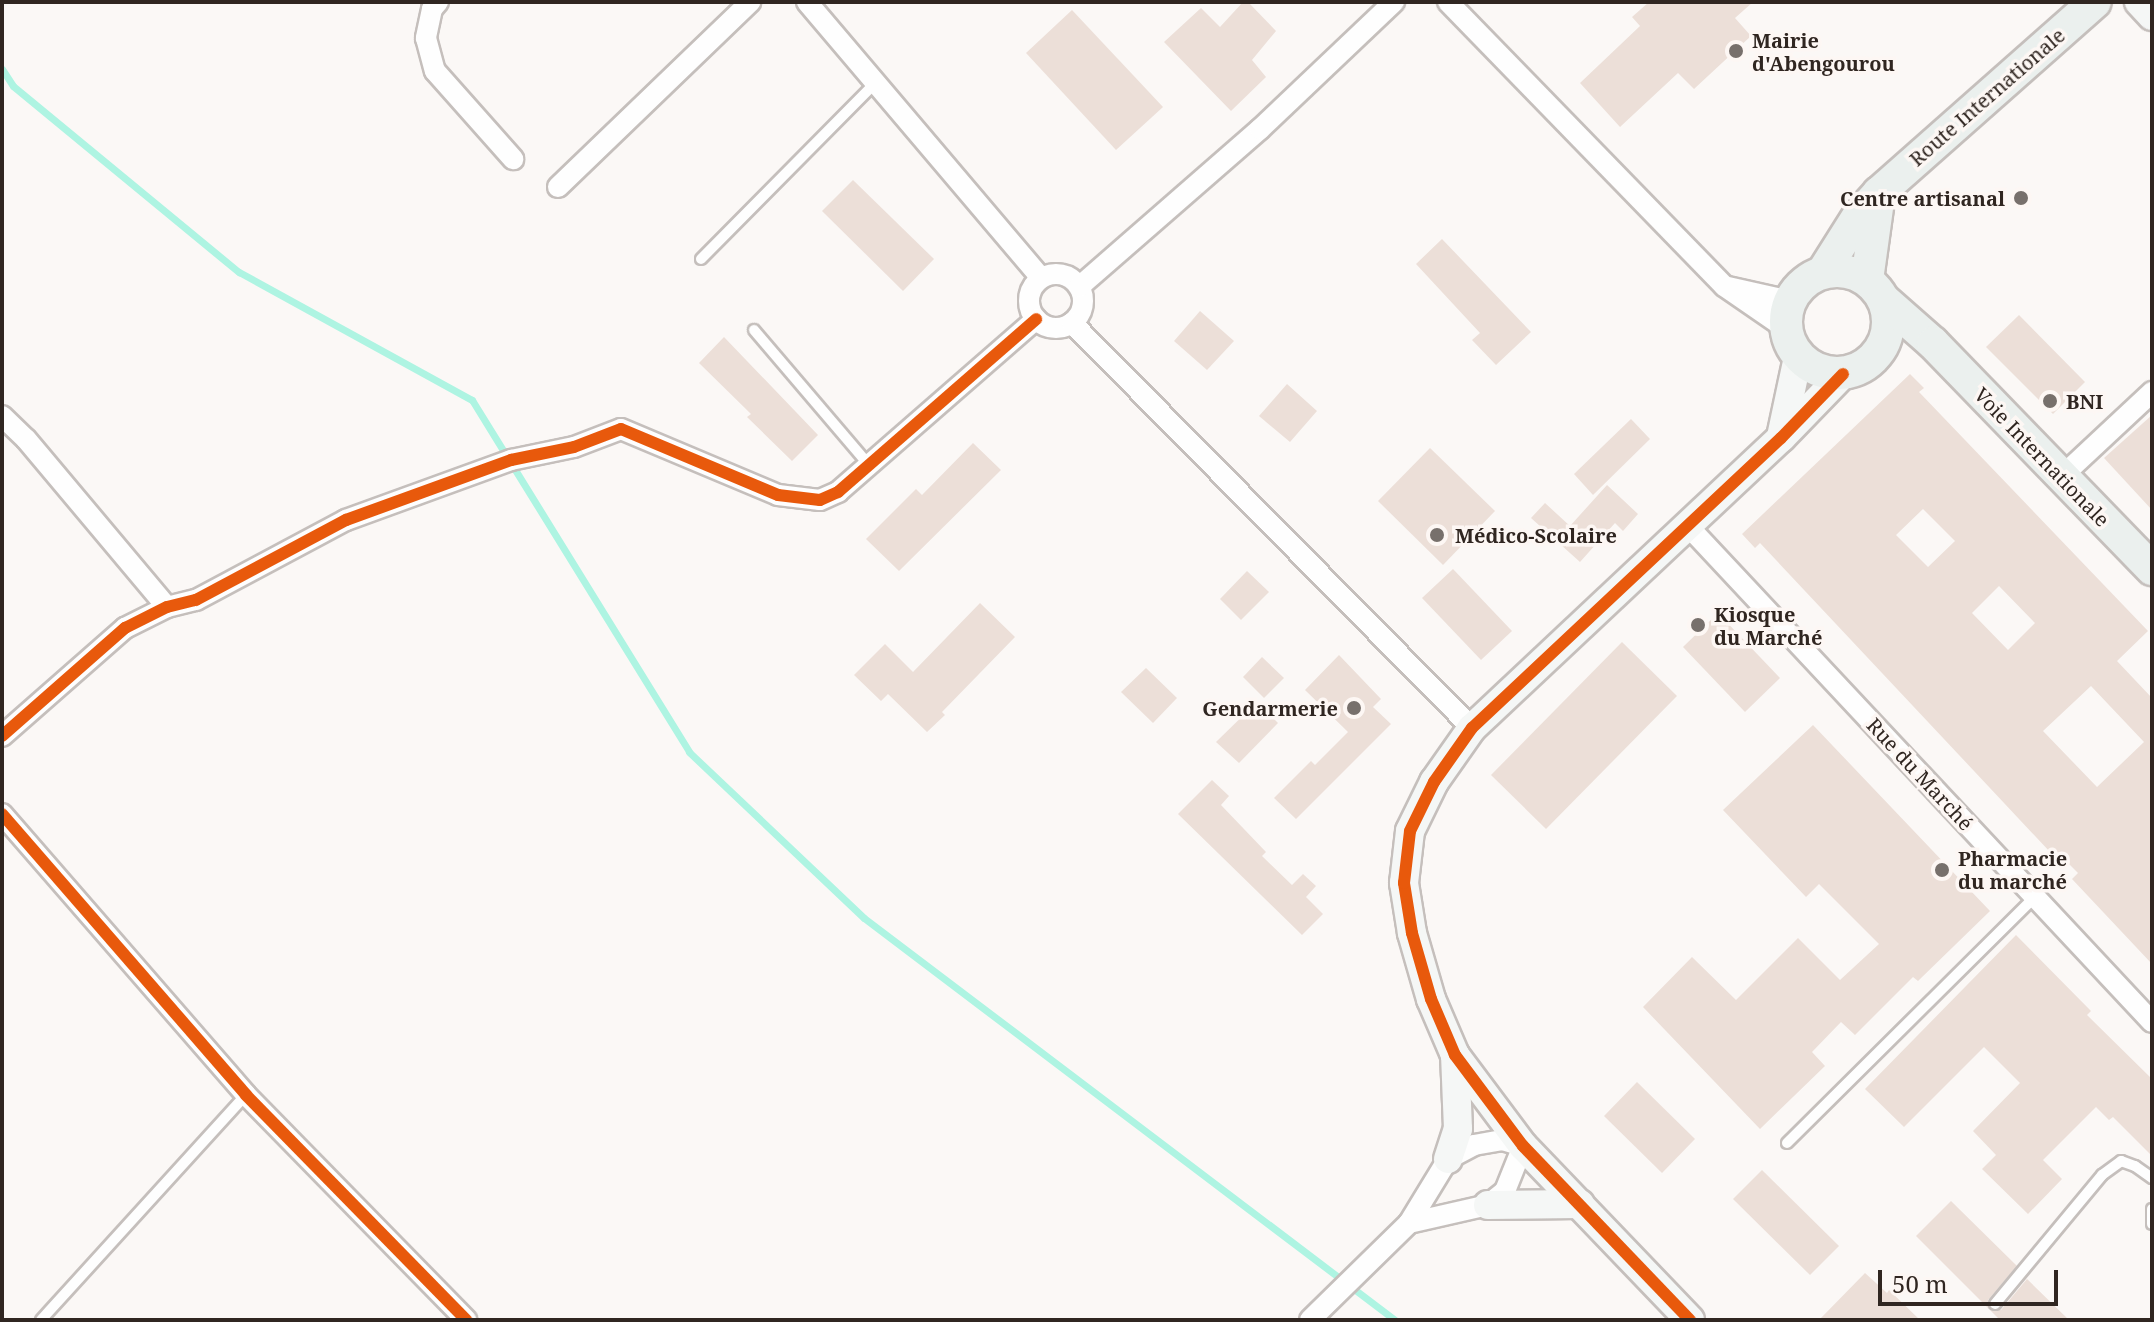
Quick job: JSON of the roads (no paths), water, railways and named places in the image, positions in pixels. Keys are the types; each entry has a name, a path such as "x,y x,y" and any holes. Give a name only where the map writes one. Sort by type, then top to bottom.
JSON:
{"main road":[{"name":"Route Internationale","path":"1823,272 1859,215 1879,193 2095,2"},
{"path":"1876,290 1839,270 1823,272 1798,288 1788,314 1798,357 1826,373 1843,374 1870,362 1887,337 1889,319 1876,290 1879,193"},
{"name":"Voie Internationale","path":"1876,290 1933,343 2152,569"},
{"path":"1887,337 1933,343"}],"street":[{"path":"438,2 432,9 426,38 435,71 513,159"},
{"path":"558,187 750,2"},
{"path":"807,2 1041,278"},
{"path":"1079,287 1260,129 1394,2"},
{"path":"1448,2 1724,286 1788,314"},
{"path":"2139,2 2152,16"},
{"path":"1054,274 1066,275 1079,287 1083,306 1072,323 1056,328 1036,319 1029,302 1030,293 1041,278 1054,274"},
{"path":"2,736 125,628 167,607 196,600 346,520 511,460 574,447 621,429 778,495 820,500 838,492 1036,319"},
{"path":"1072,323 1472,728"},
{"path":"1781,438 1798,357"},
{"path":"1690,1320 1523,1146 1455,1055 1431,999 1412,933 1404,883 1410,831 1434,782 1472,728 1781,438 1843,374"},
{"path":"2061,477 2152,392"},
{"path":"2,416 26,439 167,607"},
{"name":"Rue du Marché","path":"1688,526 2152,1022"},
{"path":"2,814 246,1095 459,1318"},
{"path":"1310,1320 1409,1223 1448,1159 1458,1129 1455,1055"},
{"path":"1448,1159 1474,1145 1502,1140 1523,1146"},
{"path":"1488,1205 1505,1191 1523,1146"},
{"path":"1409,1223 1488,1205 1580,1204"}],"lane":[{"path":"701,259 875,83"},
{"path":"754,330 869,465"},
{"path":"1787,1143 2035,897"},
{"path":"41,1320 246,1095"},
{"path":"1995,1304 2102,1175 2121,1161 2152,1178"},
{"path":"2152,1209 2152,1224"}],"waterway":[{"path":"2,69 13,86 239,272 472,400 689,752 864,918 1395,1320"}],"place":[{"name":"Mairie d'Abengourou","path":"1736,51"},
{"name":"Centre artisanal","path":"2021,198"},
{"name":"BNI","path":"2050,401"},
{"name":"Médico-Scolaire","path":"1437,535"},
{"name":"Kiosque du Marché","path":"1698,625"},
{"name":"Gendarmerie","path":"1354,708"},
{"name":"Pharmacie du marché","path":"1942,870"}]}
